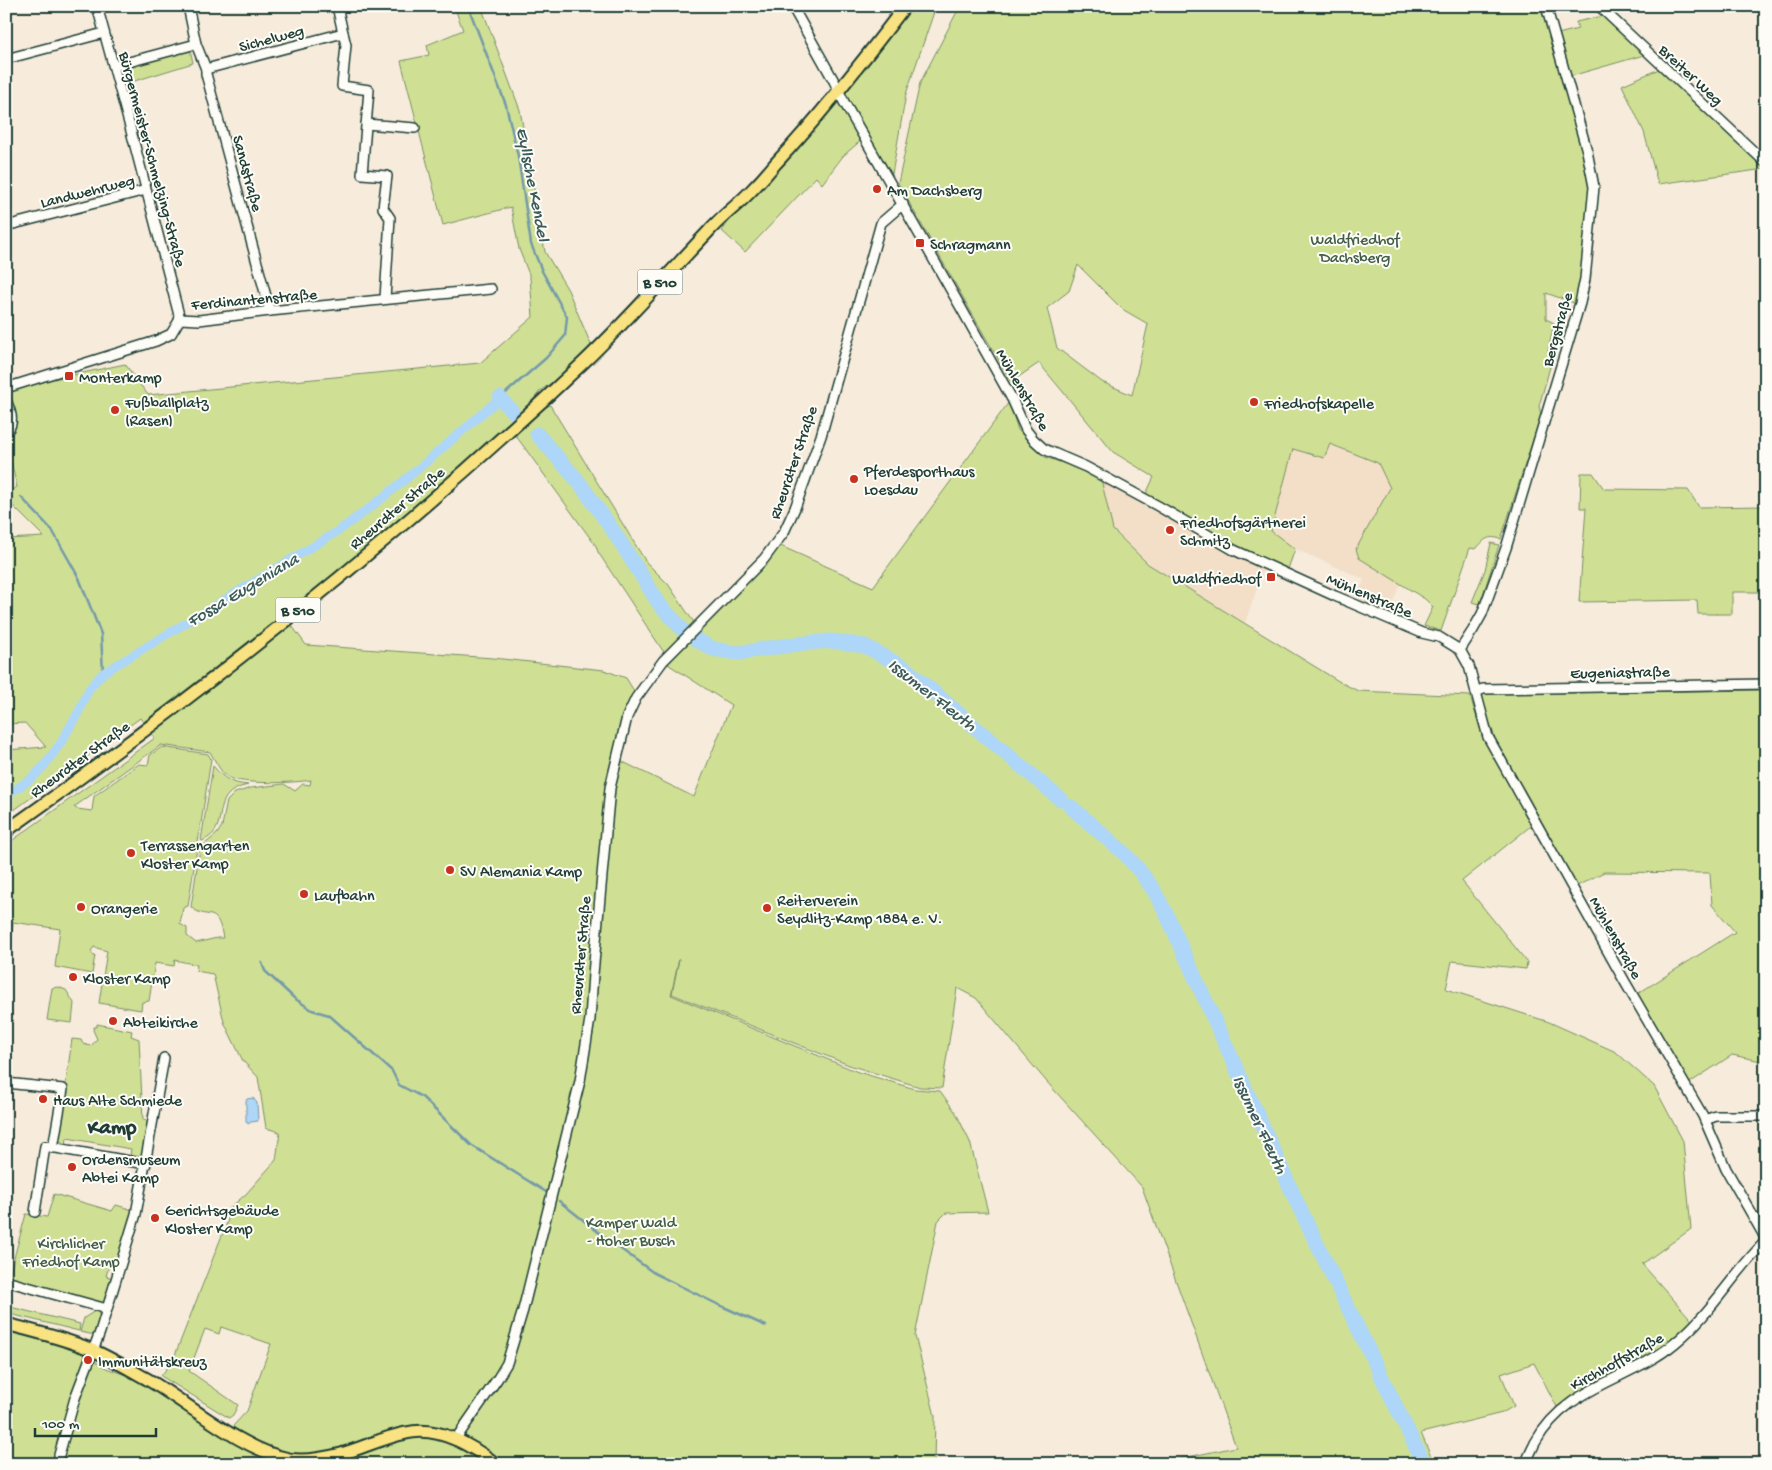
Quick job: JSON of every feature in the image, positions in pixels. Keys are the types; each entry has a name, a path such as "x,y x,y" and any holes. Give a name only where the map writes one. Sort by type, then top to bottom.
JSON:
{"main road":[{"name":"Rheurdter Straße","path":"6,831 67,788 231,665 427,504 585,361 711,228 754,188 838,90 905,6"},
{"path":"6,1324 92,1350 147,1379 237,1437 270,1454 290,1459 324,1459 356,1450 393,1436 416,1431 440,1433 485,1455 496,1464"}],"street":[{"name":"Bürgermeister-Schmelzing-Straße","path":"97,6 180,319"},
{"name":"Sandstraße","path":"188,6 196,44 206,69 270,311"},
{"path":"337,6 346,44 342,86 369,90 362,174 387,176 384,208 390,218 385,299"},
{"name":"Mühlenstraße","path":"792,6 1007,391 1026,430 1044,449 1094,472 1158,506 1234,550 1342,599 1440,638 1460,650 1469,666 1488,737 1625,982 1705,1120 1726,1169 1766,1240"},
{"name":"Bergstraße","path":"1460,650 1482,614 1506,548 1577,313 1585,279 1594,194 1593,177 1546,6"},
{"name":"Breiter Weg","path":"1599,6 1766,163"},
{"path":"6,59 104,32"},
{"name":"Sichelweg","path":"206,69 343,33"},
{"path":"114,66 196,44"},
{"path":"366,124 415,128"},
{"name":"Landwehrweg","path":"6,226 146,190"},
{"name":"Rheurdter Straße","path":"456,1440 507,1363 523,1310 580,1081 590,1019 610,788 627,717 636,698 663,661 764,560 784,532 795,508 821,436 881,223 903,204"},
{"name":"Ferdinantenstraße","path":"6,388 156,341 171,334 180,319 199,320 492,289"},
{"path":"6,400 12,416 10,429 6,432"},
{"name":"Eugeniastraße","path":"1476,692 1483,690 1766,684"},
{"path":"59,1455 75,1398 100,1332 136,1214 164,1058"},
{"path":"6,1083 63,1090 53,1148"},
{"path":"1705,1120 1716,1116 1766,1116"},
{"path":"35,1212 45,1146 146,1164"},
{"name":"Kirchhoffstraße","path":"1526,1464 1539,1435 1559,1412 1587,1392 1645,1364 1675,1344 1696,1325 1766,1240"},
{"path":"6,1281 107,1309"}],"shaded area":[{"path":"1329,444 1379,463 1390,488 1356,549 1360,558 1401,583 1388,614 1360,601 1357,596 1364,579 1295,549 1271,531 1293,449 1324,458"},
{"path":"1101,479 1161,511 1232,555 1264,569 1245,623 1148,564 1113,530"}],"green space":[{"name":"Kamper Wald - Hoher Busch","path":"454,6 481,6 520,110 545,252 568,290 594,352 540,391 512,427 550,405 646,562 668,584 697,627 776,544 873,587 1009,402 1018,430 1045,457 1087,471 1101,479 1113,530 1148,564 1340,682 1358,691 1470,696 1483,738 1532,825 1462,881 1527,962 1526,969 1452,961 1446,989 1549,1022 1616,1052 1654,1086 1683,1141 1691,1229 1642,1264 1696,1325 1675,1344 1559,1411 1534,1363 1501,1374 1514,1406 1502,1413 1421,1433 1434,1464 1154,1464 1236,1447 1142,1187 1046,1081 976,998 957,988 942,1088 920,1087 849,1065 672,994 679,959 671,995 858,1072 915,1089 940,1091 956,1113 970,1142 988,1212 946,1213 938,1221 915,1336 935,1416 934,1464 6,1464 6,1331 80,1352 106,1368 137,1379 230,1433 233,1426 247,1411 271,1344 221,1327 219,1334 205,1329 189,1371 238,1405 233,1415 229,1418 161,1376 173,1360 228,1220 224,1213 246,1194 276,1160 280,1132 266,1128 258,1077 243,1061 224,1022 213,974 196,971 197,965 175,960 174,966 155,963 149,1001 142,1002 141,1010 99,1003 107,951 94,947 91,951 95,955 92,974 55,967 60,929 13,922 6,999 6,845 155,738 140,718 6,816 6,750 46,747 25,723 6,724 6,539 44,537 6,499 7,494 17,487 6,440 11,415 6,400 6,389 125,364 148,395 480,363 533,317 530,277 519,249 511,207 443,225 401,61 429,55 427,45 463,30","holes":["511,429 596,546 598,552 667,657 663,661 731,705 694,797 617,759 637,696 626,678 604,670 493,658 306,645 287,619","161,745 210,752 223,772 235,780 268,783 311,780 310,785 303,784 295,791 284,784 251,788 235,793 227,801 222,826 217,834 200,848 191,907 215,917 221,927 223,938 196,943 187,936 187,928 180,924 183,908 188,906 211,759 208,754 162,747 150,755 148,765 139,764 94,796 92,811 74,807"]},
{"path":"904,6 936,6 906,94 892,174 847,104 865,137 843,156 822,184 816,177 745,252 722,231 748,194"},
{"name":"Waldfriedhof Dachsberg","path":"960,6 1543,6 1584,151 1591,187 1583,278 1577,304 1546,293 1546,319 1554,323 1548,352 1552,360 1539,406 1541,415 1501,539 1492,537 1484,540 1476,549 1470,548 1441,631 1424,626 1433,607 1425,599 1359,558 1356,549 1390,488 1378,463 1330,444 1324,458 1293,449 1271,531 1295,549 1288,569 1231,543 1146,494 1154,477 1113,452 1039,363 1011,382 898,183 920,83","holes":["1078,265 1122,309 1148,324 1132,395 1102,382 1057,348 1047,308 1069,291"]},
{"path":"1603,16 1644,55 1571,76 1558,34 1578,29 1576,22"},
{"path":"190,49 193,63 128,83 125,69"},
{"path":"1659,69 1765,169 1658,184 1644,132 1622,85"},
{"path":"1581,473 1593,473 1604,489 1688,490 1699,507 1766,506 1766,583 1761,592 1732,592 1732,614 1698,614 1697,600 1579,602 1586,508 1580,508"},
{"path":"1491,543 1499,545 1480,604 1472,602 1485,570"},
{"path":"1766,690 1766,1062 1732,1055 1685,1086 1634,996 1735,932 1712,905 1710,873 1604,872 1577,886 1495,738 1483,704 1482,694"},
{"path":"213,766 228,780 248,785 235,789 227,796 223,803 217,828 202,841 201,840"},
{"path":"58,987 66,990 74,1003 72,1023 47,1020 52,988"},
{"path":"97,1024 132,1031 131,1036 139,1039 143,1120 149,1121 141,1158 130,1156 131,1149 67,1138 66,1145 58,1137 63,1106 68,1099 65,1090 72,1039 81,1040 83,1044 91,1046 97,1039 93,1030 94,1027 97,1027"},
{"name":"Kirchlicher Friedhof Kamp","path":"54,1194 112,1211 116,1205 133,1210 117,1264 113,1267 109,1266 106,1276 113,1278 103,1303 6,1278 6,1276 9,1276 26,1214 47,1217"},
{"path":"6,1306 80,1324 79,1331 6,1313"},
{"path":"95,1311 98,1312 100,1317 95,1335 80,1332 84,1318"}],"water":[{"path":"253,1098 257,1103 258,1121 248,1124 246,1121 246,1101"}],"waterway":[{"name":"Eyllsche Kendel","path":"468,6 506,105 518,156 531,244 542,271 567,317 565,336 546,358 500,398"},
{"name":"Fossa Eugeniana","path":"6,796 32,778 44,766 60,744 89,689 103,673 338,531 400,483 500,398"},
{"name":"Issumer Fleuth","path":"500,398 512,411"},
{"name":"Issumer Fleuth","path":"537,434 579,482 614,532 660,605 683,630"},
{"path":"21,497 52,530 79,578 101,634 103,673"},
{"name":"Issumer Fleuth","path":"697,640 713,649 738,653 796,644 831,641 865,646 905,668 1060,799"},
{"name":"Issumer Fleuth","path":"1070,806 1124,853 1153,889 1165,911 1300,1209 1424,1464"},
{"path":"262,963 265,971 294,998 312,1010 329,1015 392,1071 399,1085 422,1097 471,1145 546,1192"},
{"path":"559,1201 654,1273 766,1326"}],"place":[{"name":"Am Dachsberg","path":"877,189"},
{"name":"Schragmann","path":"920,243"},
{"name":"Monterkamp","path":"69,376"},
{"name":"Friedhofskapelle","path":"1254,402"},
{"name":"Fußballplatz (Rasen)","path":"115,410"},
{"name":"Pferdesporthaus Loesdau","path":"854,479"},
{"name":"Friedhofsgärtnerei Schmitz","path":"1170,530"},
{"name":"Waldfriedhof","path":"1271,577"},
{"name":"Terrassengarten Kloster Kamp","path":"131,853"},
{"name":"SV Alemania Kamp","path":"450,870"},
{"name":"Laufbahn","path":"304,894"},
{"name":"Orangerie","path":"81,907"},
{"name":"Reiterverein Seydlitz-Kamp 1884 e. V.","path":"767,908"},
{"name":"Kloster Kamp","path":"73,977"},
{"name":"Abteikirche","path":"113,1021"},
{"name":"Haus Alte Schmiede","path":"43,1099"},
{"name":"Ordensmuseum Abtei Kamp","path":"72,1167"},
{"name":"Gerichtsgebäude Kloster Kamp","path":"155,1218"},
{"name":"Immunitätskreuz","path":"88,1360"}],"district":[{"name":"Kamp","path":"112,1126"}]}
